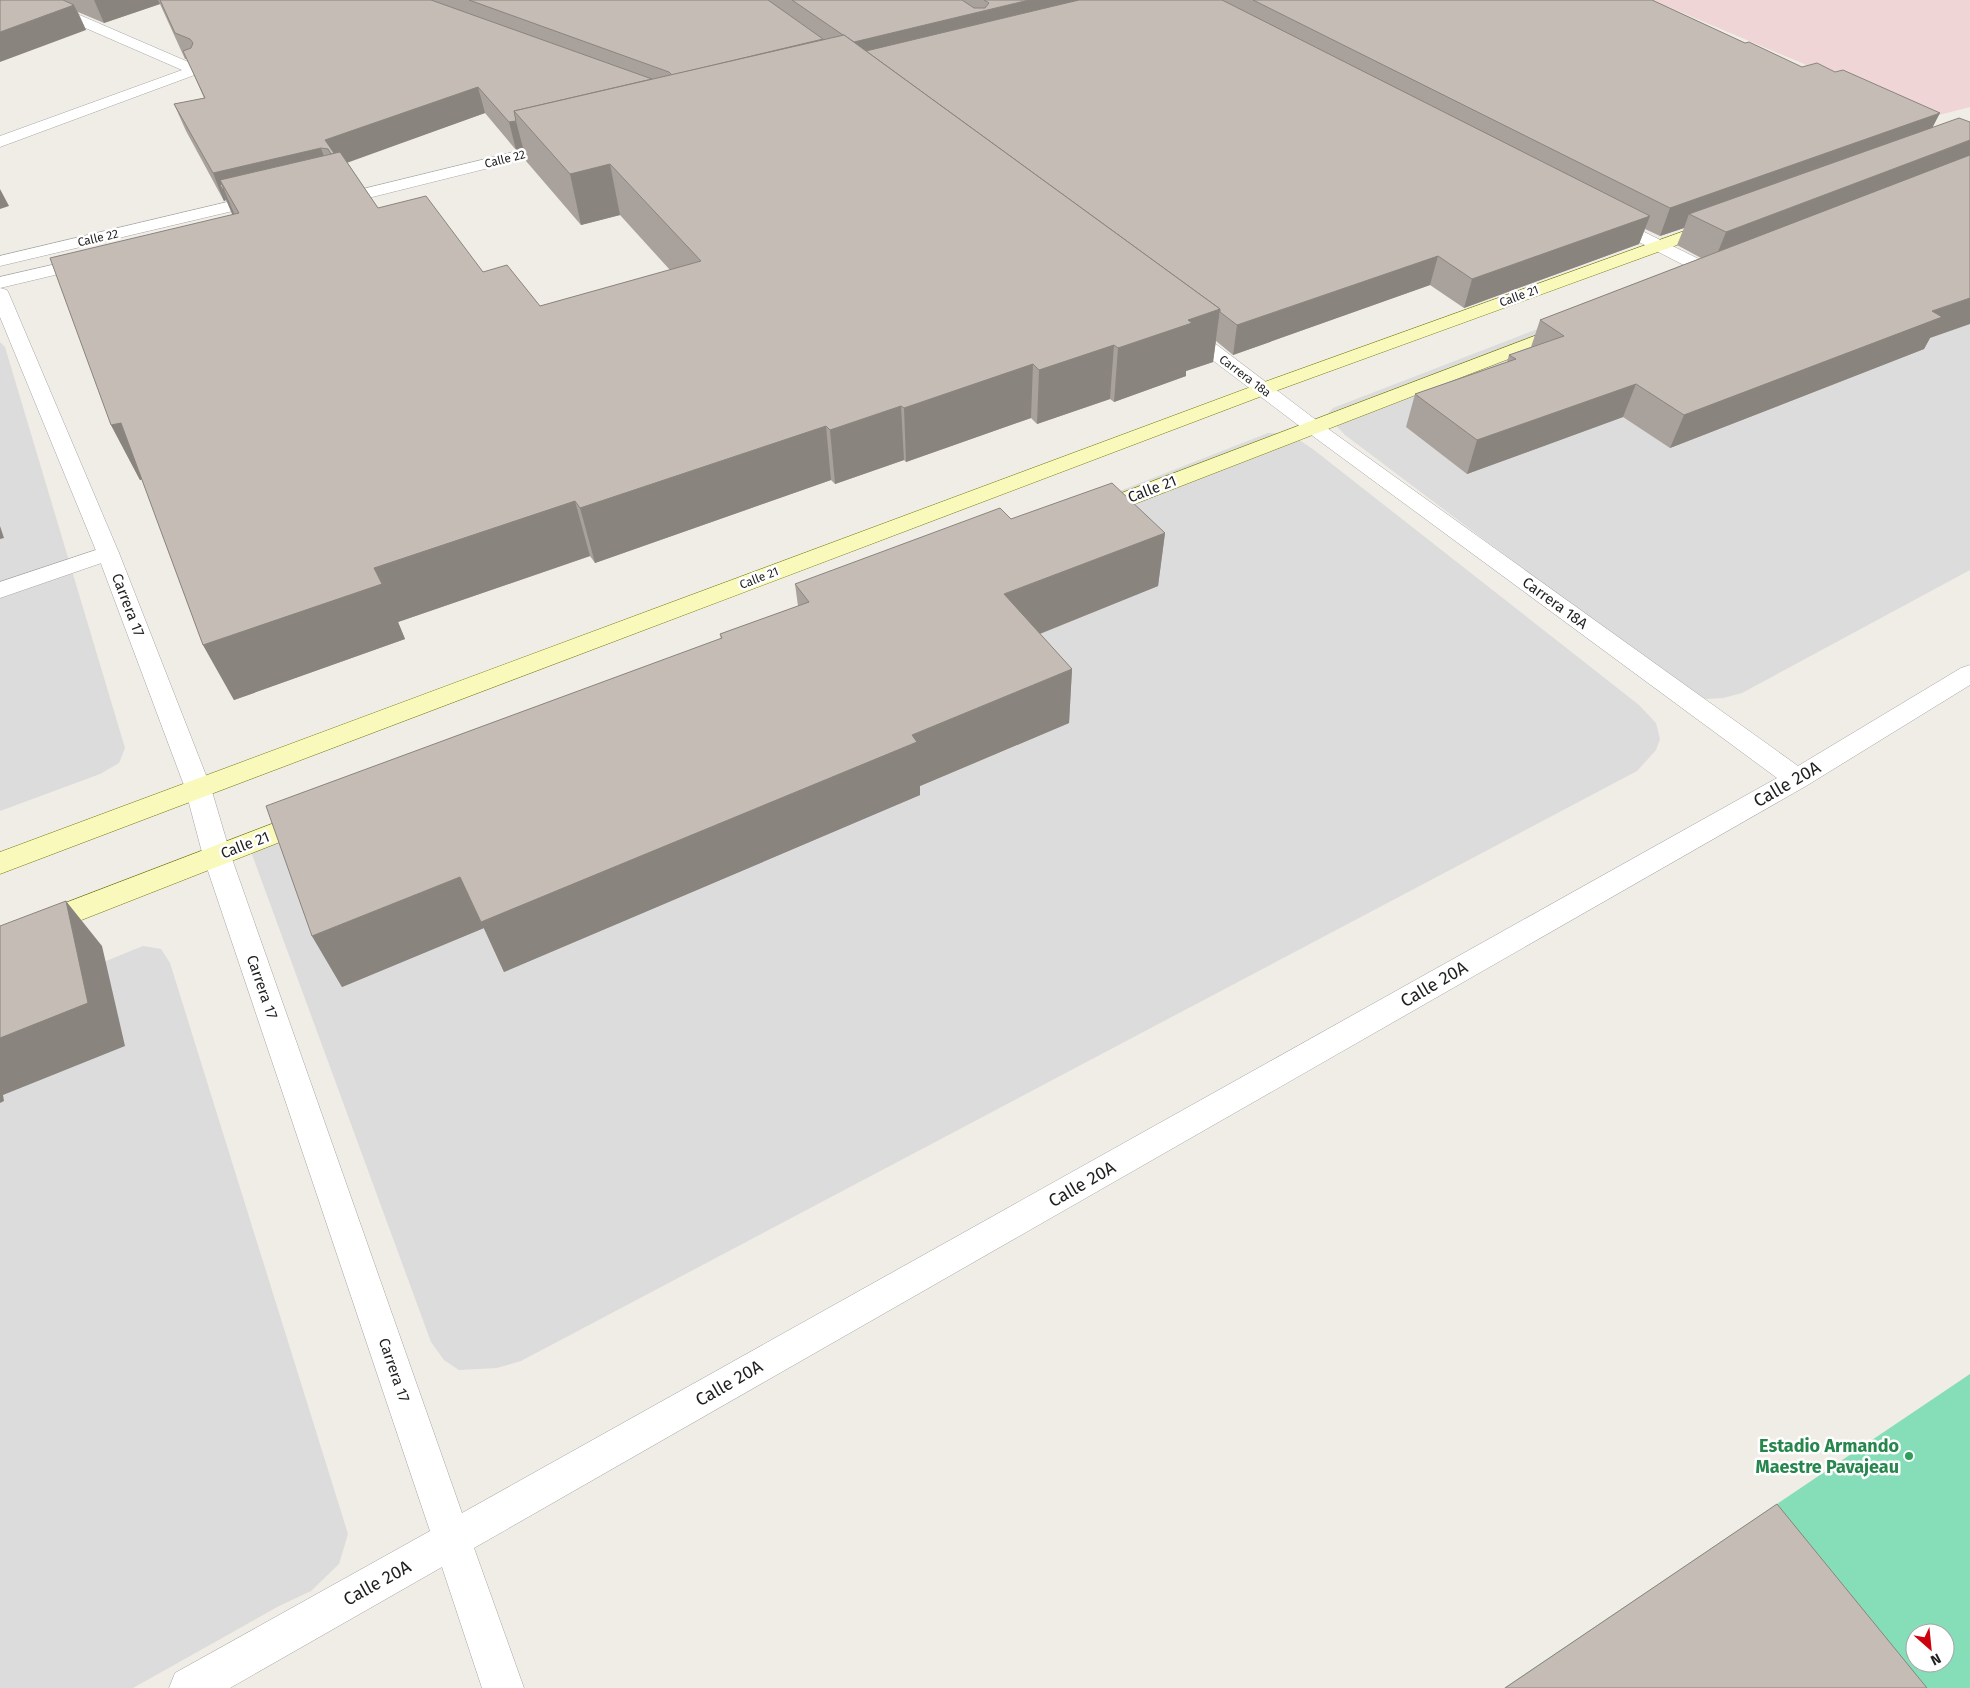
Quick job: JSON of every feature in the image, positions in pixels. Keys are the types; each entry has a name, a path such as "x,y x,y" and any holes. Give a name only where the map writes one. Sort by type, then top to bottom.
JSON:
{"main road":[{"name":"Calle 21","path":"0,863 1263,389 1734,218"},
{"path":"1685,284 1723,270"},
{"name":"Calle 21","path":"1071,521 1312,426 1583,323"},
{"name":"Calle 21","path":"0,940 329,812"}],"street":[{"path":"0,142 195,70 33,0"},
{"name":"Calle 22","path":"318,205 570,143"},
{"name":"Calle 22","path":"0,261 281,194"},
{"path":"1598,213 1660,245 1723,270"},
{"name":"Calle 22","path":"0,283 106,257"},
{"name":"Carrera 17","path":"0,294 108,554 198,788 217,856 503,1688"},
{"name":"Carrera 18a","path":"1176,322 1312,426"},
{"name":"Carrera 18A","path":"1312,426 1797,779"},
{"path":"0,590 108,554"},
{"name":"Calle 20A","path":"190,1688 1797,779 1970,674"}],"shaded area":[{"path":"1652,0 1970,0 1970,107 1939,115 1918,112"},
{"path":"1962,165 1970,165 1970,570 1742,693 1723,698 1707,699 1693,697 1345,435 1330,419 1329,412 1333,408"},
{"path":"0,342 5,347 125,748 119,763 100,774 0,811"},
{"path":"1268,433 1280,433 1298,439 1314,450 1639,705 1656,723 1660,739 1656,750 1637,771 521,1361 497,1368 459,1370 444,1360 431,1342 250,849 296,813"},
{"path":"143,946 161,949 170,963 348,1534 339,1564 311,1591 279,1606 133,1688 0,1688 0,1004"}],"green space":[{"name":"Estadio Armando Maestre Pavajeau","path":"1970,1374 1970,1688 1504,1688"}],"building":[{"path":"0,0 63,0 74,5 0,32"},
{"path":"160,0 431,0 652,79 514,111 516,121 509,122 478,87 325,140 334,153 331,154 328,149 321,148 213,173 174,104 205,98 183,51 191,48 193,43 190,39 175,33"},
{"path":"469,0 768,0 823,39 672,75 669,72"},
{"path":"792,0 962,0 974,8 985,8 989,3 984,0 1029,0 854,42"},
{"path":"1079,0 1222,0 1650,216 1472,279 1438,256 1237,325 1220,312 1220,309 866,51"},
{"path":"1253,0 1652,0 1802,67 1817,63 1835,72 1843,70 1940,113 1670,208"},
{"path":"844,35 1220,309 1188,320 1192,323 1118,348 1114,345 1039,370 1033,364 904,408 901,406 830,430 826,426 580,508 575,501 374,568 382,584 203,645 121,423 111,425 50,258 239,213 220,180 340,152 378,208 426,196 483,272 507,265 540,306 701,261 610,164 570,174 514,111"},
{"path":"1959,118 1970,122 1970,140 1726,232 1689,214"},
{"path":"1970,155 1970,298 1932,311 1942,317 1684,415 1636,384 1477,440 1415,394 1516,359 1509,355 1564,336 1540,320"},
{"path":"1112,483 1165,533 1004,594 1072,669 912,735 917,742 481,922 460,877 312,936 266,806 722,638 720,634 809,602 795,584 1000,508 1011,519"},
{"path":"66,901 88,1003 0,1038 0,926"},
{"path":"1777,1504 1905,1661 1905,1673 1915,1673 1927,1688 1505,1688"}],"place":[{"name":"Estadio Armando Maestre Pavajeau","path":"1909,1456"}]}
